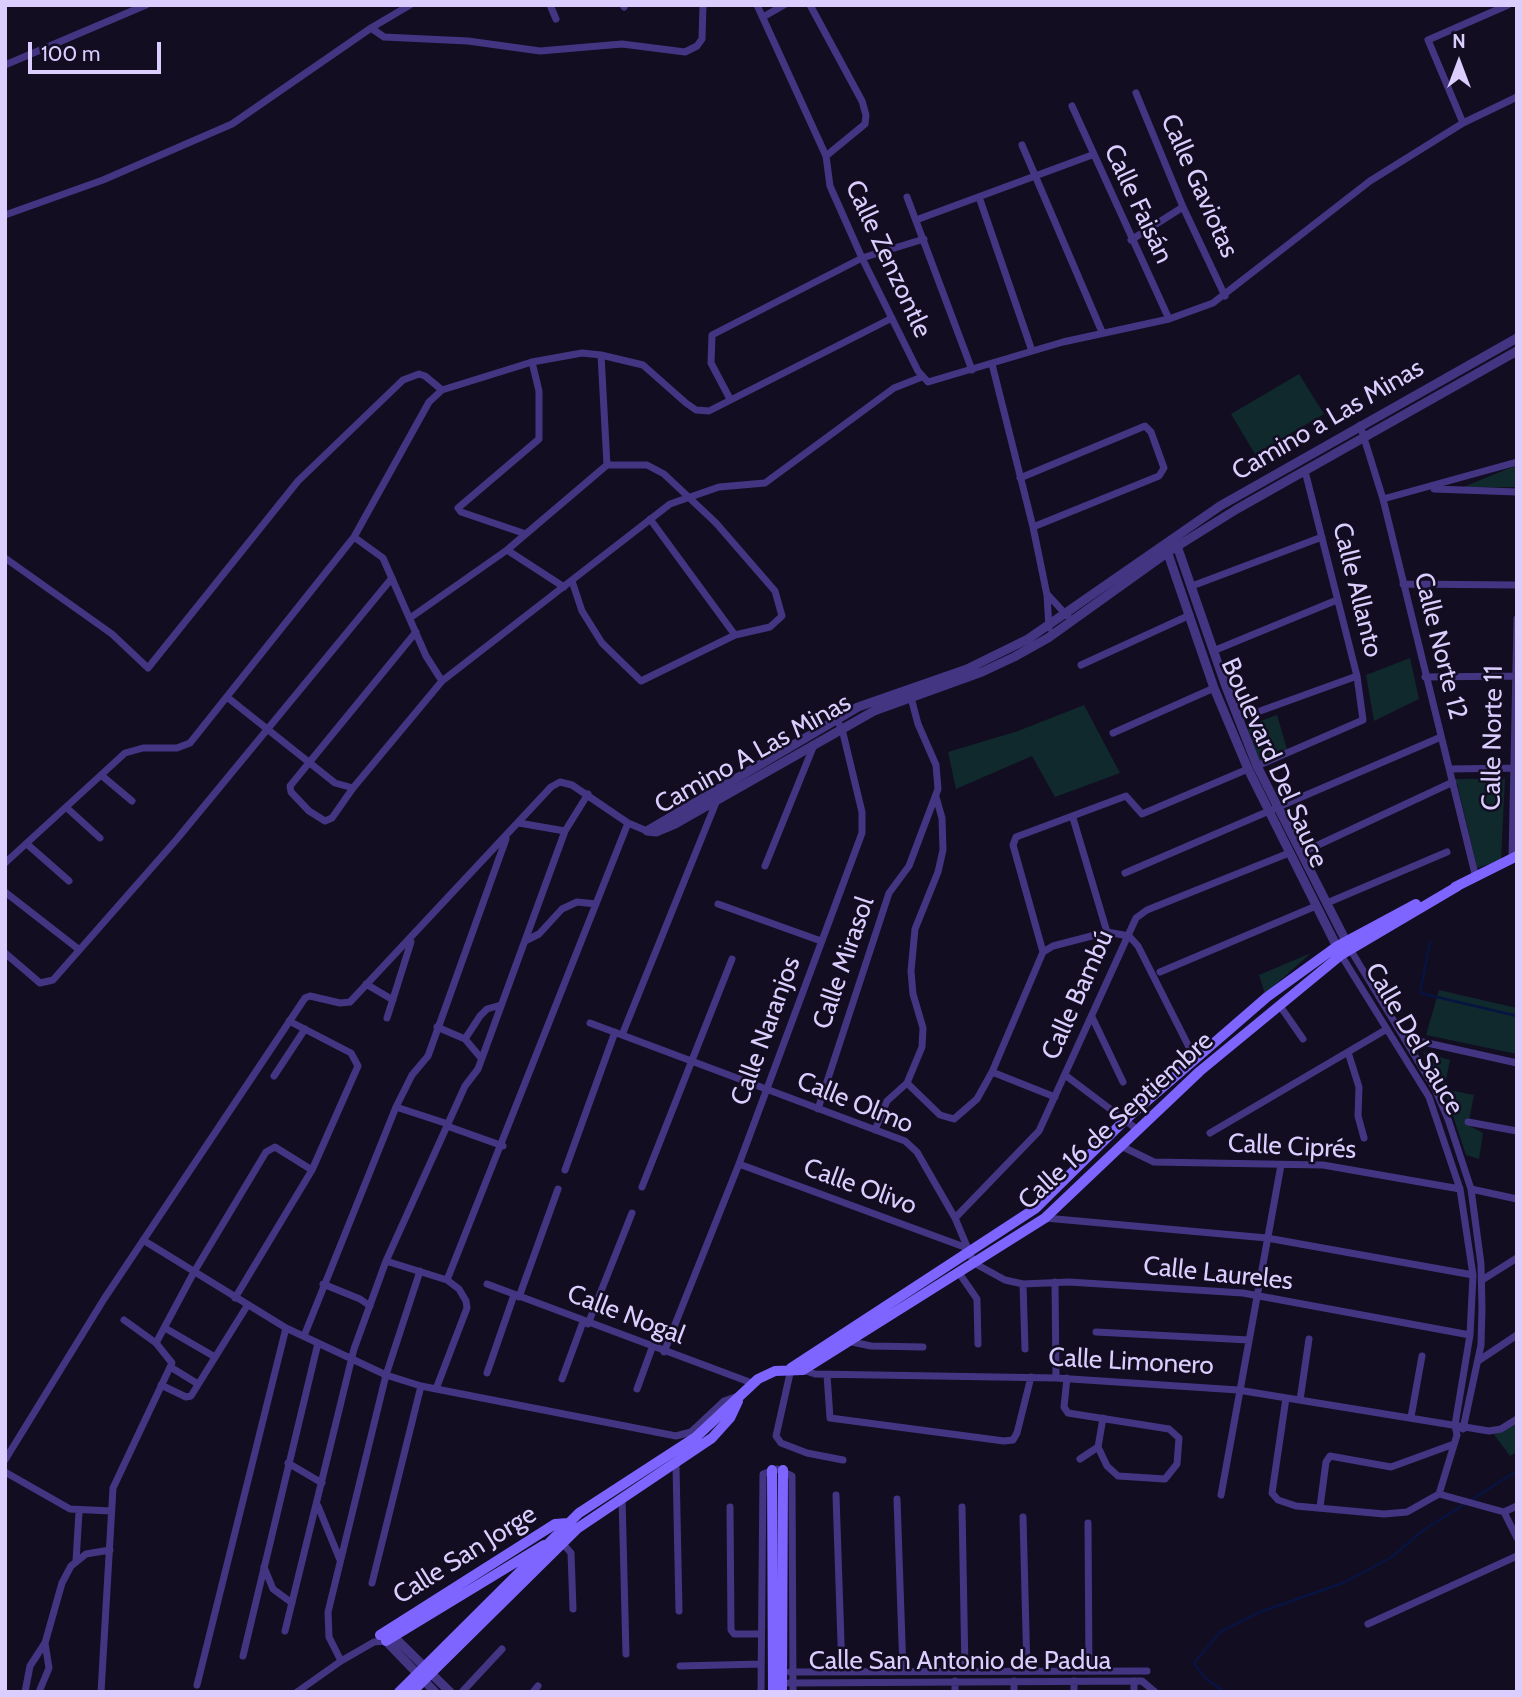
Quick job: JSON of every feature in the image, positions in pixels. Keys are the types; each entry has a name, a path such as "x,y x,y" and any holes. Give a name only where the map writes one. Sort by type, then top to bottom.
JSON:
{"main road":[{"path":"1343,948 1514,857"},
{"name":"Calle 16 de Septiembre","path":"791,1368 803,1370 852,1342 959,1273 970,1256 1045,1219 1200,1071 1280,1006 1343,948"},
{"name":"Calle 16 de Septiembre","path":"741,1395 752,1383 765,1375 791,1368 970,1256 1036,1208 1125,1120 1267,997 1343,948"},
{"path":"412,1692 424,1673 548,1544 573,1525 622,1499 676,1465 712,1438 730,1418 741,1395"},
{"path":"399,1692 424,1673 560,1544 589,1505 696,1437 741,1395"},
{"path":"777,1470 782,1682"},
{"name":"Calle San Jorge","path":"384,1637 555,1524 573,1525"},
{"name":"Calle San Jorge","path":"384,1637 536,1547 548,1544"}],"street":[{"path":"5,65 146,5"},
{"path":"5,215 103,180 232,124 371,28 410,5"},
{"path":"550,5 556,19"},
{"path":"371,28 384,37 468,41 540,51 622,44 685,52 697,46 702,39 704,5"},
{"name":"Calle Zenzontle","path":"757,5 826,156 830,186 862,258 922,377"},
{"path":"763,17 784,5"},
{"path":"810,5 865,110 864,124 826,156"},
{"path":"1463,123 1427,40 1508,5"},
{"name":"Calle Gaviotas","path":"1136,93 1183,207 1224,296"},
{"path":"416,632 307,762 290,789 317,818 330,821 442,681 670,504 719,487 754,486 770,480 785,465 894,388 922,377 928,383 1102,331 1169,319 1224,296 1370,181 1463,123 1517,97"},
{"name":"Calle Faisán","path":"1072,106 1092,155 1169,319"},
{"path":"1022,145 1102,331"},
{"path":"916,220 1037,178 1092,155"},
{"path":"907,197 972,370"},
{"path":"979,197 1032,351"},
{"path":"1131,240 1183,207"},
{"path":"730,399 711,363 712,335 862,258 924,239"},
{"path":"5,863 130,750 187,745 354,537 429,402 442,390 532,362 582,353 643,365 696,410 715,410 730,399 892,318"},
{"name":"Camino a Las Minas","path":"1166,548 1173,537 1234,497 1517,338"},
{"name":"Camino a Las Minas","path":"1178,547 1305,471 1517,351"},
{"path":"601,355 607,465"},
{"path":"526,534 461,512 458,508 539,439 539,391 532,362"},
{"path":"992,364 1048,595 1050,631"},
{"path":"6,561 112,634 148,668 298,481 403,380 419,374 442,390"},
{"name":"Calle Norte 12","path":"1360,425 1383,499 1476,878"},
{"path":"1020,478 1145,426 1151,432 1164,468 1159,476 1033,527"},
{"path":"1383,499 1517,462"},
{"path":"410,618 507,550 607,465 652,467 689,498 716,523 775,591 782,616 774,624 735,635 641,681 596,635 582,611 572,581"},
{"name":"Calle Allanto","path":"1252,767 1363,720 1357,676 1305,471"},
{"path":"1426,489 1517,492"},
{"path":"650,519 735,635"},
{"path":"354,537 383,558 416,632 442,681"},
{"name":"Boulevard Del Sauce","path":"1173,537 1238,719 1252,767"},
{"path":"1192,586 1322,537"},
{"name":"Camino A Las Minas","path":"673,819 717,798 882,707 1050,631 1166,548 1178,547"},
{"name":"Boulevard Del Sauce","path":"1166,548 1214,688 1273,810 1289,853 1316,906 1343,948"},
{"path":"507,550 564,587"},
{"path":"5,953 36,980 46,983 52,980 177,839 392,578"},
{"path":"1403,583 1517,585"},
{"path":"1048,595 1068,616"},
{"path":"1213,651 1337,600"},
{"path":"1081,665 1190,615"},
{"name":"Calle Norte 11","path":"1514,857 1517,619"},
{"path":"1238,719 1357,676"},
{"path":"1425,677 1516,676"},
{"path":"1113,733 1214,688"},
{"path":"875,1130 887,1101 907,1083 923,1038 911,981 914,938 943,850 942,818 936,797 939,777 910,694"},
{"name":"Camino A Las Minas","path":"647,831 656,832 725,783 836,719 873,701 910,694"},
{"path":"227,697 335,783 354,788"},
{"name":"Calle Naranjos","path":"664,1353 767,1090 863,827 842,729 836,719"},
{"path":"1125,873 1441,737"},
{"path":"765,866 814,744"},
{"path":"1043,953 1013,842 1016,837 1128,796 1140,814 1252,767"},
{"path":"1450,769 1515,768"},
{"path":"101,775 132,801"},
{"path":"5,1460 143,1240 289,1021 310,996 345,1003 411,940 551,787 560,782 588,794 628,823 647,831"},
{"path":"1301,853 1453,782"},
{"path":"565,1170 618,1034 725,783"},
{"path":"285,1631 318,1505 351,1359 386,1261 465,1086 476,1073 565,831 588,794"},
{"name":"Calle Mirasol","path":"818,1109 889,893 909,866 936,797"},
{"path":"67,808 100,838"},
{"name":"Boulevard Del Sauce","path":"1273,810 1301,853 1326,903 1343,948"},
{"path":"1073,818 1107,932"},
{"path":"519,823 565,831"},
{"path":"447,1280 503,1146 628,823"},
{"path":"304,1336 396,1107 412,1075 428,1056 508,835"},
{"path":"27,844 69,881"},
{"path":"1326,903 1447,852"},
{"name":"Calle Bambú","path":"955,1218 1039,1131 1136,918 1147,910 1289,853"},
{"path":"5,892 78,948"},
{"path":"527,940 540,934 562,909 577,902 596,904"},
{"path":"718,904 821,940"},
{"path":"1160,972 1316,906"},
{"path":"907,1083 940,1115 954,1119 977,1099 992,1072 1043,953 1053,946 1107,932 1129,936 1138,946 1195,1059"},
{"path":"387,1018 411,940"},
{"name":"Calle Del Sauce","path":"1343,948 1387,1030 1429,1097 1461,1189 1473,1275 1470,1335 1455,1425 1457,1435"},
{"name":"Calle Del Sauce","path":"1343,948 1404,1038 1440,1099 1471,1189 1482,1280 1478,1361 1465,1427 1457,1435 1438,1494"},
{"path":"642,1187 732,959"},
{"path":"366,984 393,1000"},
{"path":"465,1039 487,1009 501,1005"},
{"path":"1280,1006 1303,1039"},
{"path":"1092,1017 1123,1082"},
{"path":"235,1298 312,1170 346,1097 358,1062 351,1053 289,1021"},
{"name":"Calle Olmo","path":"590,1023 905,1140 913,1147 955,1218 970,1256"},
{"path":"437,1027 465,1039 481,1058"},
{"path":"274,1076 304,1030"},
{"path":"1210,1133 1387,1030"},
{"path":"1393,1038 1404,1038 1517,1063"},
{"path":"1348,1052 1359,1087 1358,1116 1364,1138"},
{"path":"992,1072 1055,1097"},
{"path":"1065,1075 1138,1130"},
{"path":"396,1107 503,1146"},
{"path":"1468,1122 1517,1132"},
{"path":"156,1343 194,1272 266,1152 275,1147 312,1170"},
{"name":"Calle Ciprés","path":"1123,1147 1154,1162 1337,1166 1461,1189"},
{"name":"Calle Olivo","path":"739,1164 970,1256"},
{"path":"1221,1495 1281,1165"},
{"path":"487,1373 558,1189"},
{"path":"1471,1189 1517,1199"},
{"path":"562,1380 632,1213"},
{"name":"Calle Laureles","path":"1045,1219 1267,1238 1473,1275"},
{"path":"143,1240 286,1328 386,1375 421,1386 676,1436 691,1433 724,1401 741,1395"},
{"name":"Calle Laureles","path":"970,1256 1005,1280 1023,1284 1055,1282 1256,1295 1470,1335"},
{"path":"1482,1280 1517,1258"},
{"path":"386,1261 447,1280 464,1295 467,1308 436,1389"},
{"path":"341,1661 328,1630 328,1612 386,1375 420,1272"},
{"path":"959,1273 977,1299 978,1344"},
{"path":"1055,1282 1056,1378"},
{"path":"323,1284 360,1299 370,1306"},
{"name":"Calle Nogal","path":"487,1284 664,1353 752,1383"},
{"path":"1023,1284 1025,1349"},
{"path":"162,1385 189,1398 247,1306"},
{"path":"124,1320 169,1356 172,1368 198,1384"},
{"path":"165,1328 215,1357"},
{"path":"197,1685 286,1328"},
{"path":"1096,1332 1248,1339"},
{"path":"1478,1361 1517,1335"},
{"path":"1300,1400 1309,1339"},
{"path":"852,1342 871,1346 923,1347"},
{"path":"243,1656 318,1343"},
{"path":"637,1390 652,1348"},
{"path":"1411,1417 1422,1356"},
{"path":"101,1692 113,1488 172,1368"},
{"path":"791,1368 776,1436 781,1443 807,1453 843,1460"},
{"name":"Calle Limonero","path":"803,1370 827,1375 1067,1378 1238,1390 1494,1431 1517,1419"},
{"path":"827,1375 830,1418 1004,1441 1013,1440 1031,1377"},
{"path":"1067,1378 1066,1410 1103,1419 1169,1429 1178,1435 1177,1464 1165,1479 1118,1476 1107,1466 1098,1447 1103,1419"},
{"path":"372,1583 421,1386"},
{"path":"1286,1398 1273,1496 1296,1506 1384,1514 1407,1512 1438,1494 1504,1512 1517,1507"},
{"path":"1320,1507 1326,1462 1330,1456 1391,1467 1454,1444"},
{"path":"1080,1459 1098,1447"},
{"path":"288,1462 322,1483"},
{"path":"676,1465 679,1611"},
{"path":"761,1687 763,1474 777,1470"},
{"path":"5,1472 79,1512 111,1511"},
{"path":"836,1495 842,1672"},
{"path":"622,1499 626,1654"},
{"path":"897,1499 903,1671"},
{"path":"318,1505 341,1560"},
{"path":"730,1507 731,1630 737,1635 761,1634"},
{"path":"962,1507 965,1671"},
{"path":"76,1561 79,1512"},
{"path":"1504,1512 1517,1538"},
{"path":"1023,1517 1027,1671"},
{"path":"1088,1523 1089,1671"},
{"path":"548,1544 560,1544 571,1552 573,1609"},
{"path":"25,1692 33,1658 45,1643 62,1583 76,1561 92,1552 110,1550"},
{"path":"1368,1624 1517,1556"},
{"path":"264,1566 273,1589 292,1603"},
{"path":"297,1692 341,1661 384,1637"},
{"name":"Calle San Jorge","path":"384,1637 450,1692"},
{"path":"39,1692 49,1668 45,1643"},
{"path":"462,1692 502,1649"},
{"name":"Calle San Antonio de Padua","path":"680,1666 761,1668 782,1682 1134,1681 1146,1683 1155,1692"},
{"name":"Calle San Antonio de Padua","path":"761,1687 842,1672 1147,1671"},
{"name":"Calle San Jorge","path":"424,1673 435,1692"},
{"path":"955,1681 955,1692"},
{"path":"1014,1681 1014,1692"},
{"path":"1074,1681 1074,1692"},
{"path":"1134,1681 1134,1692"},
{"path":"895,1682 895,1692"},
{"path":"837,1683 837,1692"}],"green space":[{"path":"1299,374 1324,414 1255,454 1231,414"},
{"path":"1517,465 1517,487 1461,488"},
{"path":"1410,658 1419,699 1374,721 1366,675"},
{"path":"1084,705 1120,773 1055,797 1032,756 956,789 948,752 1018,731"},
{"path":"1277,715 1287,749 1257,763 1247,726"},
{"path":"1456,779 1505,779 1501,860 1477,868"},
{"path":"1311,953 1265,994 1259,975"},
{"path":"1439,990 1517,1008 1517,1054 1426,1035"},
{"path":"1423,1052 1450,1060 1444,1089"},
{"path":"1444,1089 1474,1095 1468,1125 1483,1133 1479,1159 1466,1155"},
{"path":"1517,1419 1517,1452 1510,1456 1493,1433"}],"waterway":[{"path":"1430,942 1420,993 1517,1016"},
{"path":"1225,1692 1205,1678 1194,1663 1220,1632 1260,1612 1343,1583 1392,1557 1422,1531 1517,1471"}]}
